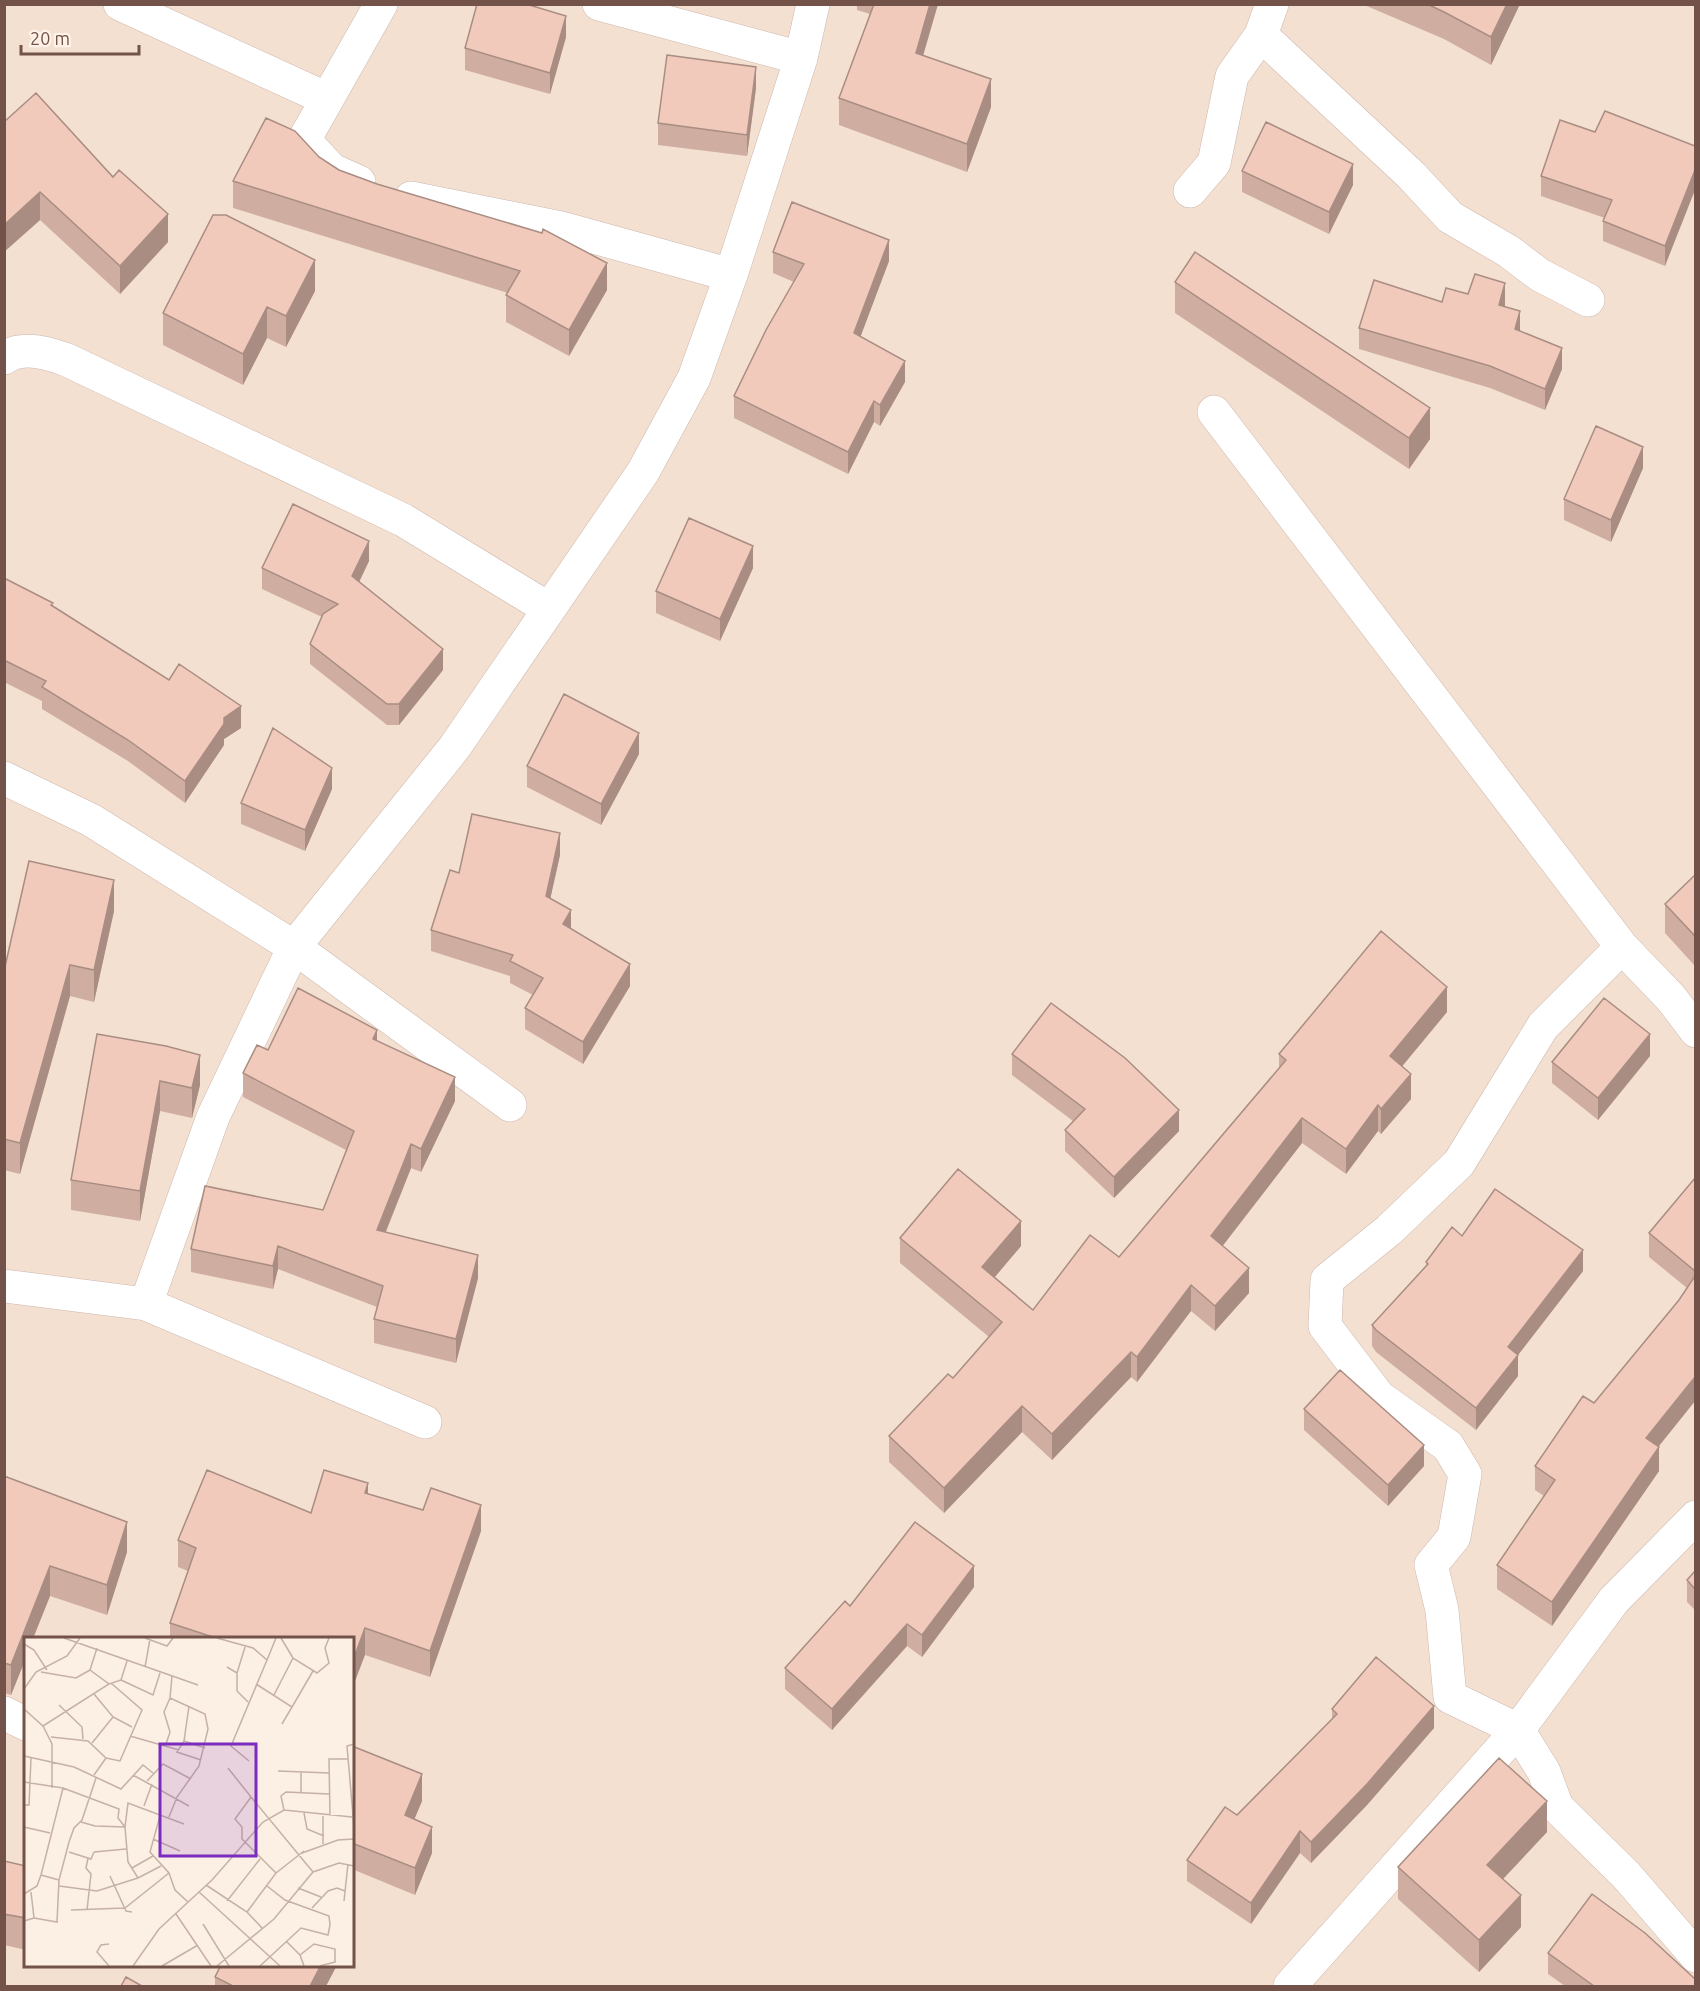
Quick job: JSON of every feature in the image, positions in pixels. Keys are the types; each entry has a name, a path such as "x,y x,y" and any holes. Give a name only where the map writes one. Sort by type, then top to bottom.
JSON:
{"street":[{"path":"120,4 327,99"},
{"path":"381,4 304,140 332,170 381,192 561,228 731,275"},
{"path":"599,4 801,58"},
{"path":"146,1304 213,1117 294,947 454,748 649,462 694,378 731,275 801,58 813,4"},
{"path":"1190,190 1214,163 1232,76 1261,35 1272,4"},
{"path":"1261,35 1411,175 1450,217 1508,251 1540,275 1588,300"},
{"path":"4,358 10,354 42,351 68,360 404,520 549,609"},
{"path":"1214,412 1622,947 1671,998 1695,1031"},
{"path":"4,778 91,820 294,947 510,1105"},
{"path":"1622,947 1543,1026 1459,1163 1389,1230 1327,1280 1325,1326 1379,1397 1448,1446 1465,1474 1454,1537 1431,1565 1442,1610 1450,1697 1518,1730 1544,1772 1557,1807 1626,1875 1695,1956"},
{"path":"4,1286 146,1304 425,1422"},
{"path":"1290,1986 1518,1730 1614,1600 1695,1517"}],"shaded area":[{"path":"5,5 1695,5 1695,1986 5,1986"}],"building":[{"path":"477,4 526,4 566,16 550,73 465,48"},
{"path":"874,4 930,4 916,53 991,79 967,144 839,98"},
{"path":"1427,4 1507,4 1491,37"},
{"path":"667,55 756,67 747,135 658,123"},
{"path":"36,93 113,177 119,170 168,214 120,266 40,192 4,225 4,122"},
{"path":"1605,111 1695,146 1695,170 1665,246 1603,221 1612,200 1541,176 1560,120 1595,132"},
{"path":"266,118 295,131 319,157 339,170 377,184 542,233 543,229 607,263 569,330 506,295 520,271 233,181"},
{"path":"1266,122 1353,164 1329,212 1242,171"},
{"path":"792,202 889,240 854,333 905,361 880,405 874,401 848,452 734,396 766,330 804,264 773,252"},
{"path":"213,215 226,215 315,260 286,316 267,307 243,354 163,313"},
{"path":"1195,252 1430,408 1409,438 1175,282"},
{"path":"1475,274 1505,283 1499,305 1520,311 1515,329 1562,348 1545,389 1490,366 1359,328 1374,280 1442,302 1446,288 1468,294"},
{"path":"1596,426 1643,447 1611,520 1564,499"},
{"path":"293,504 369,541 352,576 443,649 399,704 387,704 310,644 323,614 338,604 262,568"},
{"path":"689,518 753,546 720,619 656,591"},
{"path":"4,578 53,603 51,605 169,680 179,664 241,706 224,718 224,724 185,781 128,740 42,687 46,681 4,660"},
{"path":"564,694 639,733 601,804 527,766"},
{"path":"273,728 332,768 305,830 241,803"},
{"path":"472,814 560,833 546,896 571,910 563,924 630,964 583,1042 525,1008 543,978 510,961 513,955 431,930 450,870 459,873"},
{"path":"29,861 114,880 94,970 70,965 20,1143 4,1139 4,971"},
{"path":"1695,875 1695,936 1665,904"},
{"path":"1381,931 1447,987 1390,1056 1411,1074 1381,1109 1378,1105 1346,1149 1302,1118 1211,1236 1249,1268 1215,1306 1191,1285 1137,1357 1131,1352 1052,1434 1022,1406 944,1488 889,1436 948,1374 953,1378 1002,1322 900,1238 958,1169 1021,1221 982,1267 1033,1310 1090,1235 1119,1257 1286,1060 1279,1054"},
{"path":"298,988 377,1030 373,1039 455,1077 421,1149 411,1144 377,1230 478,1255 456,1339 374,1319 383,1286 278,1246 273,1266 191,1249 205,1186 323,1210 354,1131 243,1073 257,1045 268,1050"},
{"path":"1604,998 1650,1034 1598,1098 1552,1062"},
{"path":"1051,1003 1125,1058 1179,1110 1114,1177 1065,1130 1085,1109 1012,1054"},
{"path":"97,1034 166,1046 200,1055 192,1088 160,1081 140,1191 71,1180"},
{"path":"1695,1178 1695,1271 1649,1233"},
{"path":"1495,1189 1583,1250 1508,1347 1518,1355 1476,1408 1372,1325 1428,1264 1426,1262 1452,1227 1462,1236"},
{"path":"1695,1276 1695,1377 1646,1438 1659,1447 1552,1602 1497,1565 1555,1480 1535,1466 1583,1396 1594,1403 1679,1300"},
{"path":"1340,1370 1424,1445 1388,1485 1304,1409"},
{"path":"207,1470 311,1513 324,1470 368,1483 365,1493 423,1510 431,1488 481,1505 430,1651 365,1628 354,1658 354,1637 213,1637 170,1623 196,1548 178,1540"},
{"path":"4,1476 127,1522 107,1585 50,1566 11,1665 4,1663"},
{"path":"915,1522 974,1566 922,1635 907,1624 832,1709 785,1668 845,1601 850,1606"},
{"path":"1695,1571 1695,1589 1687,1580"},
{"path":"1376,1657 1434,1706 1367,1784 1311,1842 1300,1831 1251,1903 1187,1860 1225,1807 1237,1815 1337,1714 1332,1709"},
{"path":"354,1747 422,1774 405,1815 432,1827 415,1868 354,1844"},
{"path":"1499,1758 1547,1801 1487,1865 1521,1895 1479,1940 1398,1867"},
{"path":"4,1861 24,1866 24,1918 4,1914"},
{"path":"1592,1894 1645,1933 1695,1979 1695,1986 1594,1986 1548,1953"},
{"path":"220,1967 320,1967 310,1986 233,1986 215,1977"},
{"path":"126,1977 142,1986 121,1986"}]}
